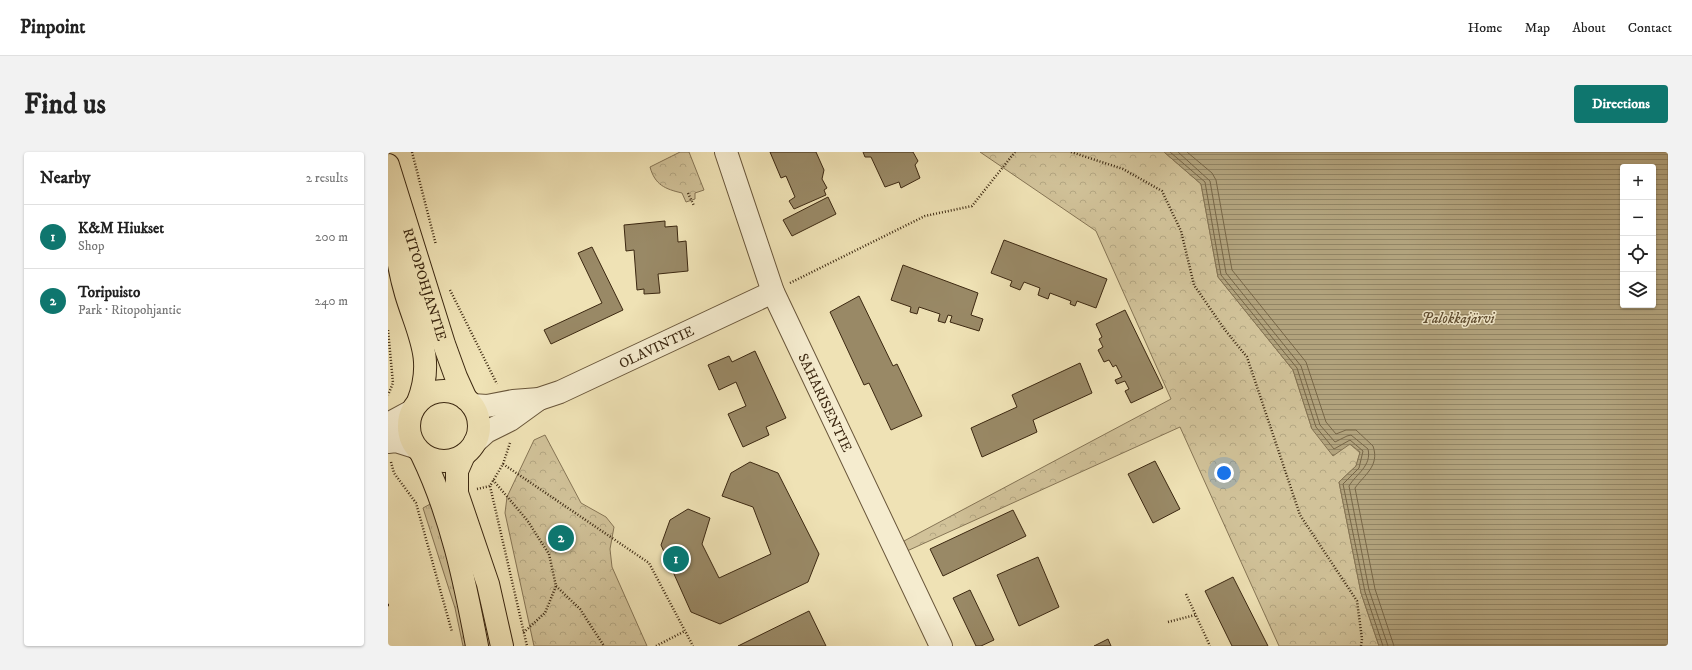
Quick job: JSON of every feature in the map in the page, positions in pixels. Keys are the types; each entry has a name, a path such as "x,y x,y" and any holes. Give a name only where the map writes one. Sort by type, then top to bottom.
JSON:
{"main road":[{"name":"RITOPOHJANTIE","path":"388,167 444,344 456,377 469,402"},
{"name":"RITOPOHJANTIE","path":"388,167 394,233 406,292 425,354 426,380 415,407"},
{"path":"477,646 465,582 439,496 409,433 408,423 415,407 426,396 436,392 446,392 469,402 478,421 469,449 457,471 457,493 488,584 502,646"},
{"path":"418,451 437,461 446,461 455,460 469,449"}],"street":[{"name":"SAHARISENTIE","path":"726,152 773,292 941,646"},
{"name":"OLAVINTIE","path":"469,402 487,406 513,401 539,399 564,390 773,292"},
{"name":"OLAVINTIE","path":"469,449 486,432 510,420 539,399"},
{"path":"388,424 415,407"},
{"path":"389,451 396,441 418,451"}],"path":[{"path":"773,292 925,216 972,206 1015,152"},
{"path":"1072,152 1123,169 1162,191 1181,231 1194,285 1225,330 1247,357 1300,515 1357,601 1362,639 1361,646"},
{"path":"688,193 694,206"},
{"path":"388,330 393,382 388,395"},
{"path":"389,451 394,473 416,503 454,638"},
{"path":"503,464 649,563 693,646"},
{"path":"493,480 527,520 549,554 556,586 580,609 604,646"},
{"path":"524,633 545,613 556,586"},
{"path":"1186,594 1210,646"},
{"path":"1168,622 1195,615"},
{"path":"656,646 685,631"}],"green space":[{"path":"680,152 689,152 704,190 695,193 695,199 686,202 682,193 666,188 658,182 650,167"},
{"path":"980,152 1164,152 1201,184 1218,277 1293,370 1312,429 1350,444 1360,453 1356,466 1339,482 1361,593 1379,646 1279,646 1180,427 907,551 904,541 1171,399 1096,231"},
{"path":"545,435 581,503 606,517 614,527 610,549 612,567 647,646 534,646 505,513 507,497 534,440"},
{"path":"432,503 472,646 463,646 455,608 423,508"}],"water":[{"name":"Palokkajärvi","path":"1164,152 1668,152 1668,646 1379,646 1361,593 1339,482 1356,466 1360,452 1350,444 1333,456 1312,429 1293,370 1218,277 1201,184"}],"building":[{"path":"770,152 816,152 824,170 822,179 827,188 824,190 826,195 794,209 789,201 795,197 786,176 781,178"},
{"path":"863,152 913,152 918,161 915,165 920,178 901,188 899,182 885,187 871,157 865,157"},
{"path":"828,197 836,214 792,236 783,220"},
{"path":"665,221 665,227 677,226 678,242 686,241 688,271 658,274 660,293 644,294 644,289 637,290 634,250 626,251 624,225"},
{"path":"1004,240 1107,279 1096,308 1077,301 1075,306 1070,304 1071,301 1050,293 1048,299 1038,295 1040,288 1024,282 1020,290 1010,286 1012,281 991,273"},
{"path":"592,247 623,310 551,344 544,330 602,303 578,253"},
{"path":"903,265 978,293 971,315 983,319 979,331 950,322 952,316 948,315 945,323 938,321 940,314 919,307 917,314 910,312 911,307 891,300"},
{"path":"859,296 893,366 897,364 922,416 891,430 869,383 864,385 830,312"},
{"path":"1125,310 1163,388 1131,403 1125,391 1129,389 1125,381 1117,384 1115,380 1122,377 1116,365 1113,367 1109,360 1104,362 1098,350 1103,347 1099,339 1102,337 1096,324"},
{"path":"755,351 786,418 766,427 769,435 743,447 728,414 746,406 736,382 719,390 708,365 729,356 732,362"},
{"path":"1080,363 1092,393 1033,420 1037,432 982,457 971,428 1017,407 1012,395"},
{"path":"1155,461 1180,509 1153,523 1128,474"},
{"path":"750,462 778,473 819,554 808,582 720,624 691,612 661,545 670,520 688,509 710,518 702,544 719,578 771,554 753,507 722,496 731,473"},
{"path":"1013,510 1026,536 943,576 930,549"},
{"path":"1038,557 1059,607 1019,626 997,575"},
{"path":"1233,577 1268,646 1232,646 1205,591"},
{"path":"970,590 994,640 981,646 976,646 953,598"},
{"path":"809,611 826,646 738,646"},
{"path":"1108,639 1111,646 1094,646"}],"place":[{"name":"Toripuisto","path":"561,538"},
{"name":"K&M Hiukset","path":"676,559"}]}
